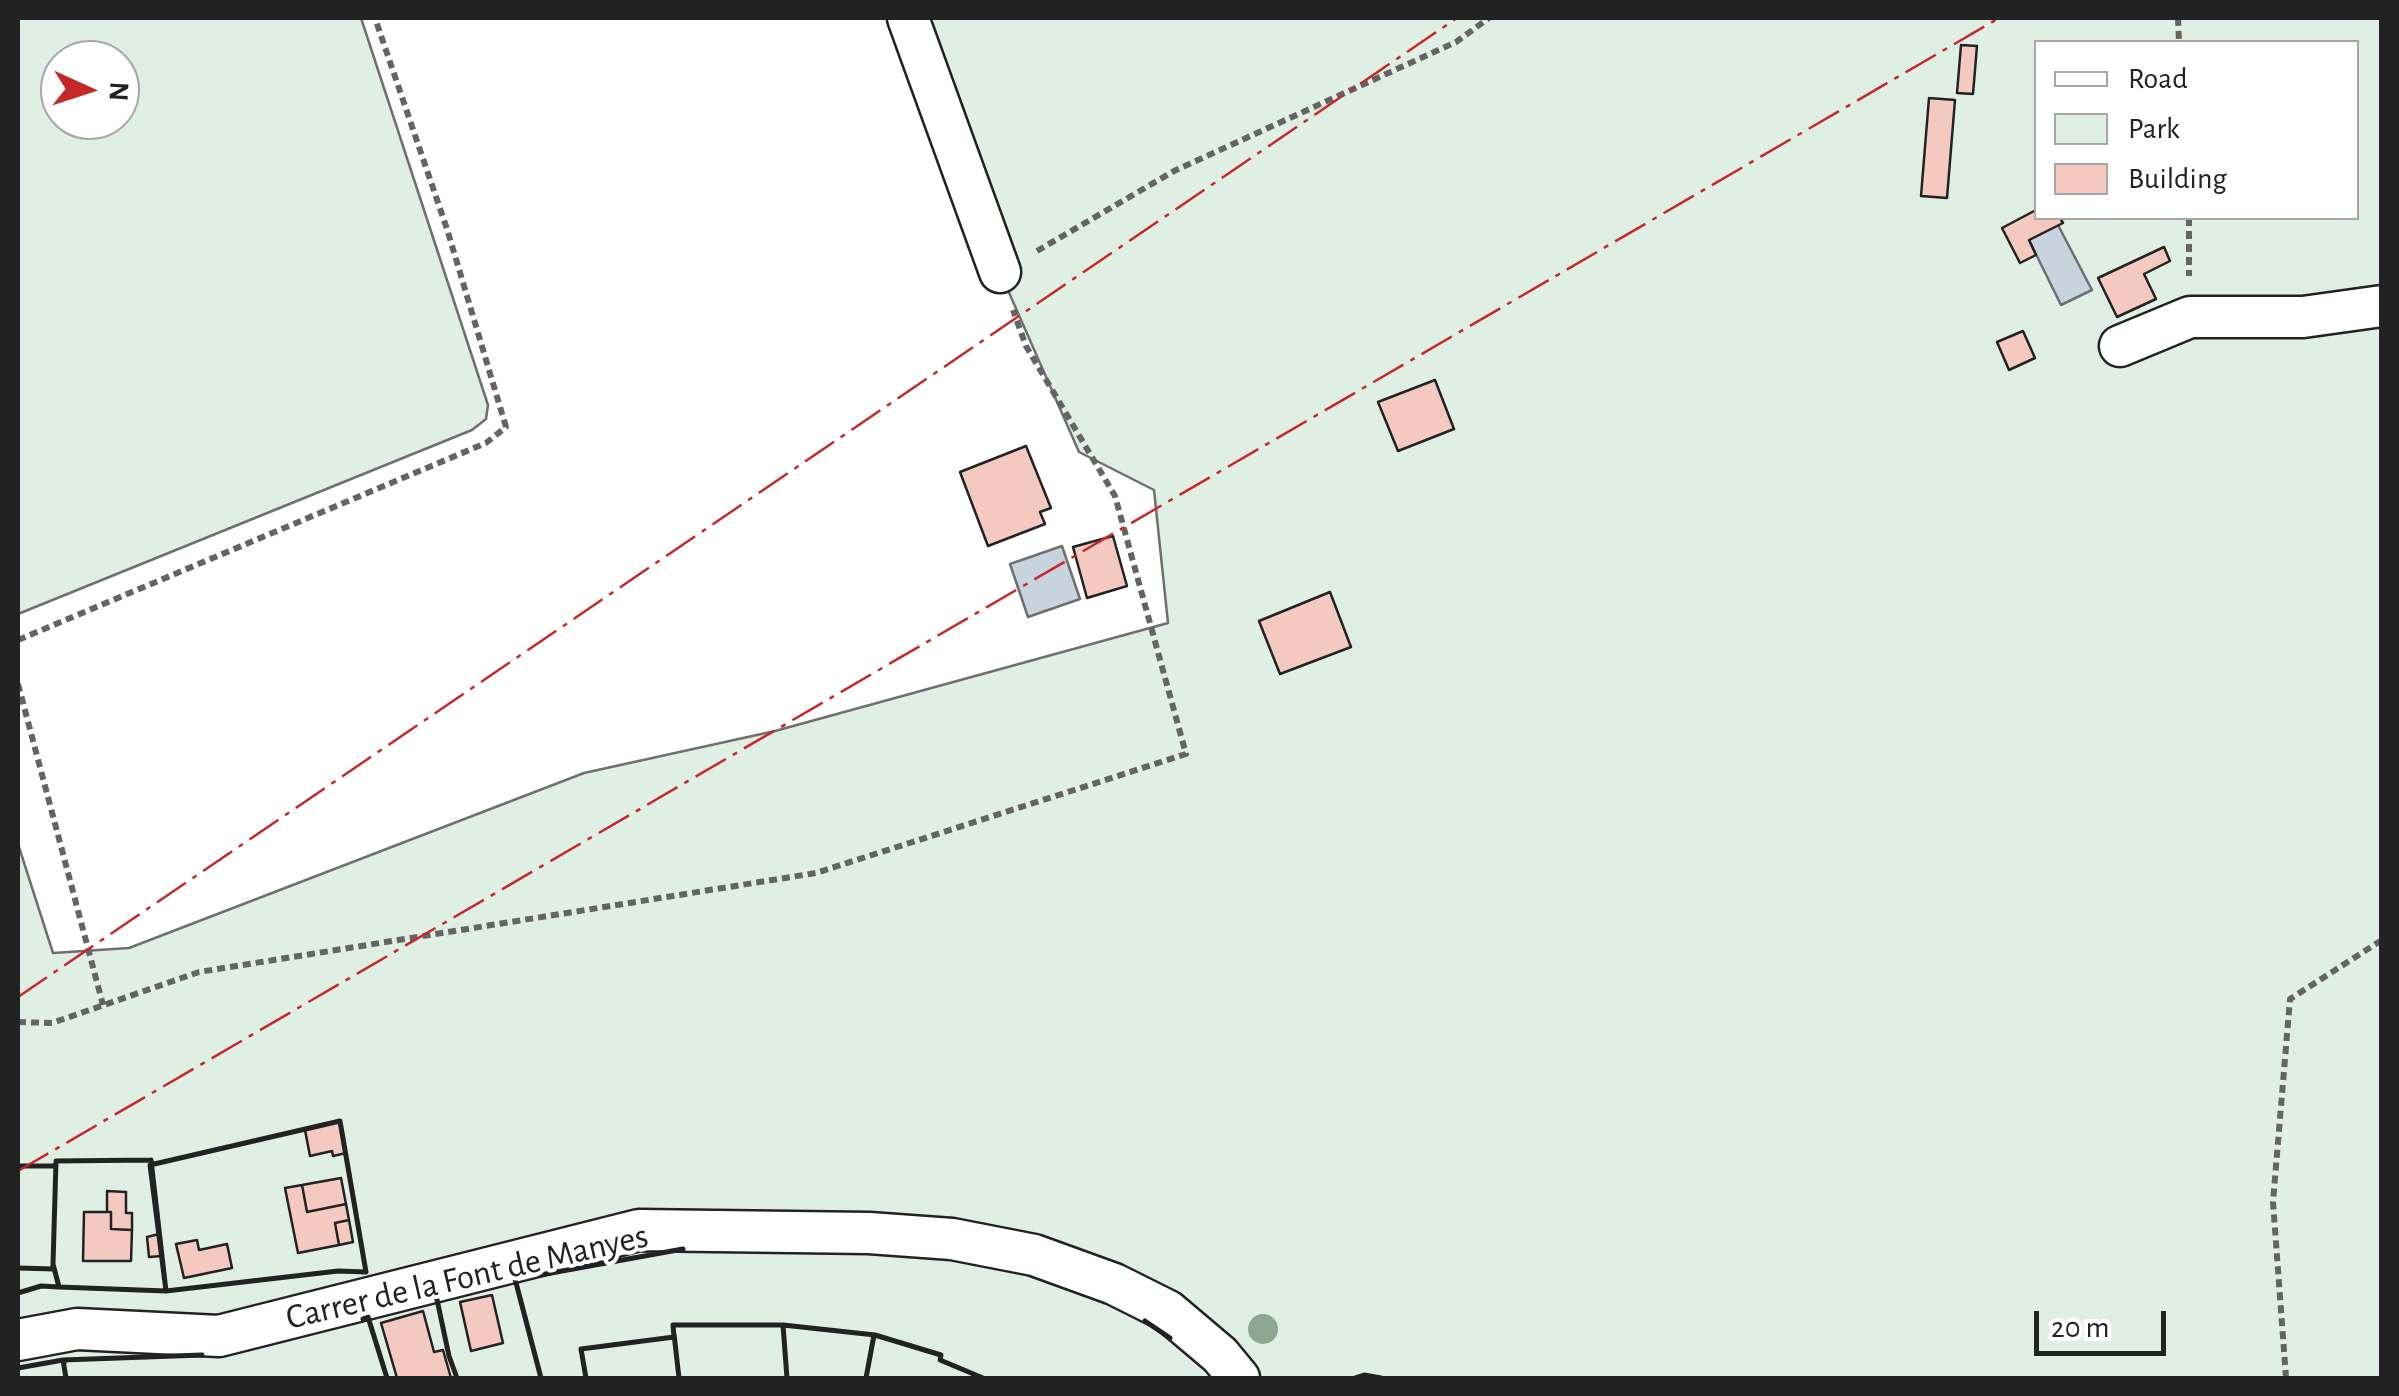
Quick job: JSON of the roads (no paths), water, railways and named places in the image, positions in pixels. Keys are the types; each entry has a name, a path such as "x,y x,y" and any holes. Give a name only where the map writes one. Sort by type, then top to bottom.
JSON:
{"street":[{"path":"908,18 1000,272"},
{"path":"2120,346 2190,317 2303,317 2382,306"},
{"name":"Carrer de la Font de Manyes","path":"18,1340 77,1329 219,1336 639,1230 869,1233 952,1239 1018,1252 1114,1284 1168,1311 1220,1354 1240,1378"}]}
